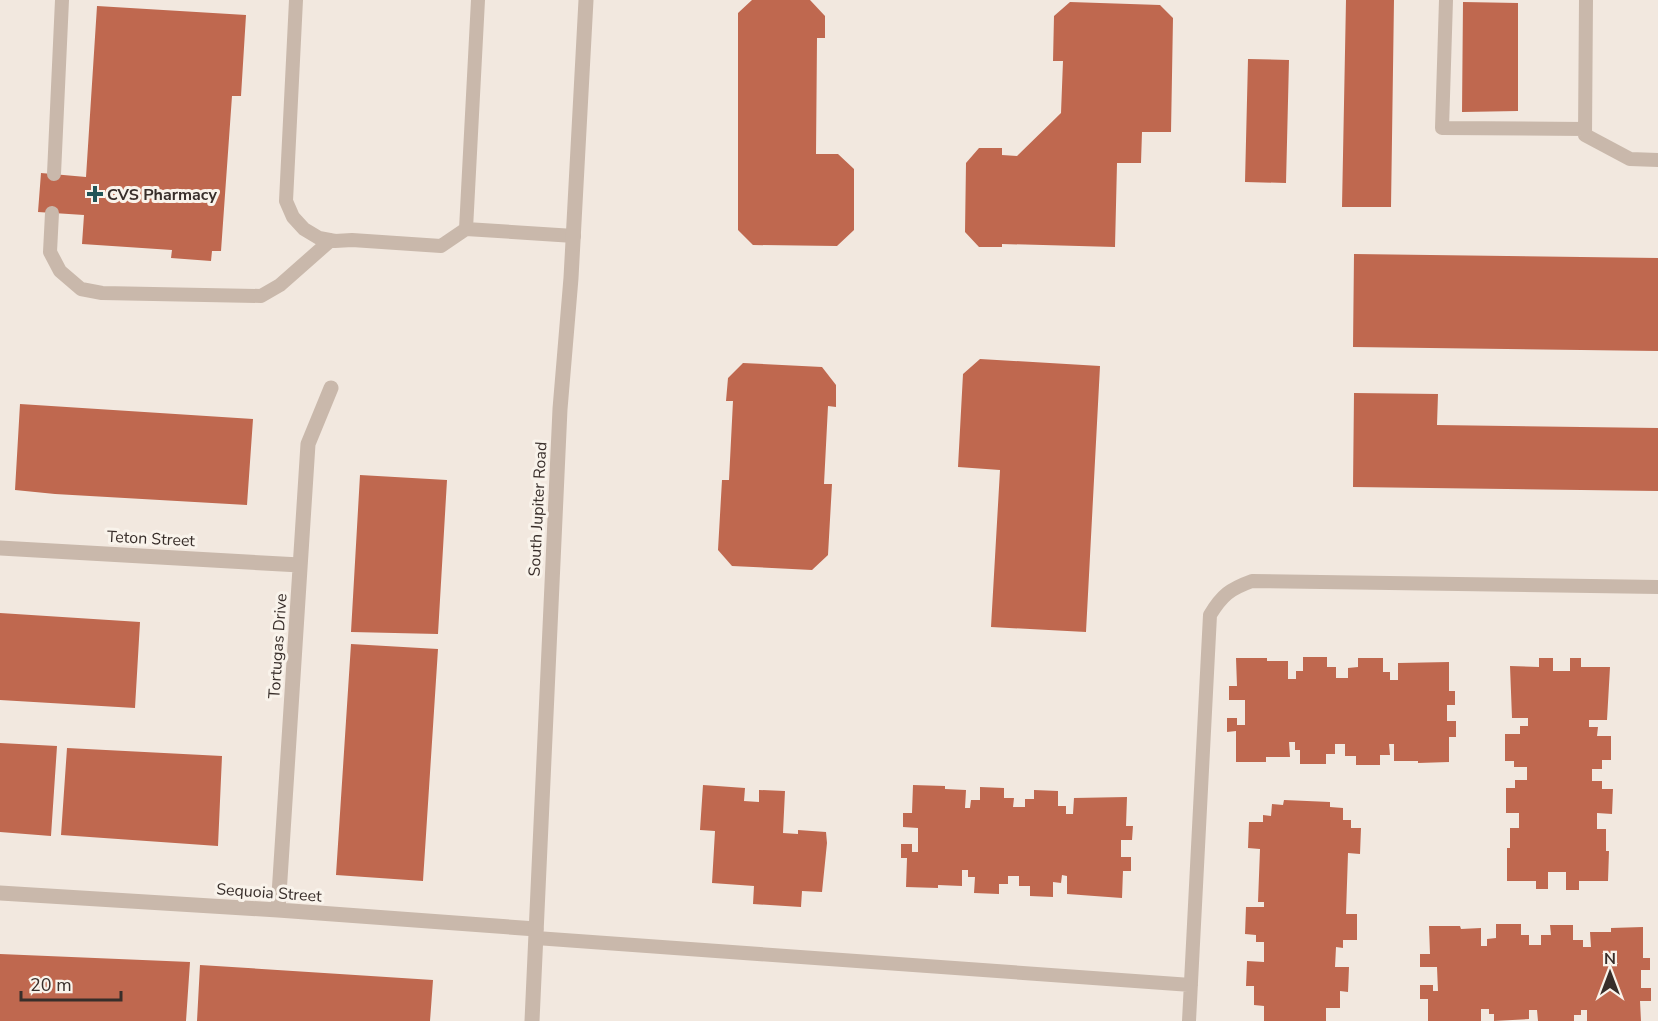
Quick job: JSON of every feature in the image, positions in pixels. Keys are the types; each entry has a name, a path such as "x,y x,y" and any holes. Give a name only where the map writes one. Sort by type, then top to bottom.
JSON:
{"street":[{"name":"South Jupiter Road","path":"532,1021 560,409 573,236 586,0"},
{"name":"Tortugas Drive","path":"278,910 308,444 331,388"},
{"name":"Teton Street","path":"0,548 300,565"},
{"name":"Sequoia Street","path":"0,893 278,910 536,933"}],"lane":[{"path":"54,174 62,0"},
{"path":"296,0 286,201 293,217 304,229 318,238 331,240 441,246 466,229 573,236"},
{"path":"466,229 478,0"},
{"path":"1446,0 1442,128 1585,129"},
{"path":"1586,0 1585,135 1630,159 1658,160"},
{"path":"52,213 50,252 60,271 81,289 102,293 261,296 280,285 331,240"},
{"path":"1189,1021 1210,615 1219,599 1234,587 1252,581 1658,587"},
{"path":"536,933 1191,985"}],"building":[{"path":"752,0 810,0 825,16 825,38 817,38 816,154 838,154 854,169 854,230 837,246 753,245 738,230 738,13"},
{"path":"1346,0 1394,0 1391,207 1342,207"},
{"path":"1070,2 1160,5 1173,18 1171,132 1142,132 1141,163 1117,163 1115,247 1002,244 1002,247 979,247 965,232 966,163 979,148 1002,148 1002,155 1017,156 1061,113 1063,61 1053,61 1054,16"},
{"path":"1463,2 1518,3 1518,111 1462,112"},
{"name":"CVS Pharmacy","path":"97,6 246,15 241,96 232,96 221,251 212,251 211,261 171,258 172,250 82,244 84,215 38,212 41,173 86,177"},
{"path":"1248,59 1289,60 1286,183 1245,182"},
{"path":"1354,254 1658,258 1658,351 1353,347"},
{"path":"980,359 1100,366 1086,632 991,627 1000,470 958,467 963,374"},
{"path":"743,363 822,367 836,385 836,407 828,406 824,484 832,484 828,555 812,570 732,566 718,550 722,480 729,480 733,401 726,401 728,378"},
{"path":"1354,393 1438,394 1437,425 1658,428 1658,491 1353,487"},
{"path":"20,404 253,419 247,505 15,490"},
{"path":"360,475 447,480 438,634 351,632"},
{"path":"0,613 140,622 135,708 0,700"},
{"path":"351,644 438,649 423,881 336,875"},
{"path":"1303,657 1327,657 1327,667 1336,667 1336,678 1348,678 1348,668 1358,667 1358,658 1383,658 1383,672 1390,672 1390,680 1398,680 1398,663 1449,662 1449,691 1455,691 1455,705 1447,705 1447,721 1456,721 1456,737 1449,737 1449,762 1394,761 1394,744 1389,744 1390,755 1380,755 1380,765 1356,765 1356,756 1345,756 1345,744 1335,744 1335,754 1326,754 1326,764 1300,764 1300,750 1295,750 1295,742 1289,742 1290,757 1266,757 1266,762 1236,762 1236,731 1227,732 1227,718 1237,718 1237,725 1245,725 1245,700 1229,700 1229,686 1237,686 1236,658 1288,661 1288,679 1296,679 1296,671 1303,671"},
{"path":"1539,658 1553,658 1553,671 1570,671 1570,658 1581,658 1581,667 1610,667 1607,720 1589,720 1589,727 1598,727 1597,736 1611,736 1611,760 1602,760 1602,769 1592,769 1592,781 1602,781 1602,789 1613,789 1612,814 1597,813 1597,829 1606,829 1606,851 1609,851 1608,881 1579,881 1579,890 1566,890 1566,872 1548,872 1548,889 1536,889 1536,881 1507,881 1507,848 1510,848 1510,828 1519,828 1519,813 1506,813 1506,788 1515,788 1515,780 1527,780 1527,767 1514,767 1514,761 1505,761 1505,734 1520,734 1520,726 1528,726 1528,718 1512,718 1510,666 1539,667"},
{"path":"0,743 57,746 51,836 0,832"},
{"path":"67,748 222,756 218,846 61,835"},
{"path":"703,785 745,788 744,801 759,802 759,790 785,791 783,833 798,834 798,830 826,832 822,892 802,891 801,907 753,904 754,886 712,883 715,831 700,830"},
{"path":"913,785 945,786 945,789 966,790 965,808 970,808 971,800 980,800 980,787 1004,788 1004,798 1014,798 1013,807 1025,807 1025,799 1034,799 1034,790 1058,791 1058,806 1066,806 1066,814 1073,814 1074,798 1127,797 1126,826 1133,826 1132,840 1121,840 1121,857 1131,857 1131,871 1123,871 1122,898 1067,894 1067,876 1062,875 1061,883 1053,882 1053,897 1030,896 1030,886 1019,886 1019,876 1008,876 1008,884 999,884 999,894 974,893 975,877 968,877 968,870 962,870 962,886 906,887 907,858 901,858 901,844 912,844 912,852 918,852 918,828 903,827 903,813 912,813"},
{"path":"1284,800 1330,802 1330,807 1343,808 1343,820 1351,820 1351,828 1361,828 1360,854 1348,853 1346,914 1357,914 1357,940 1343,940 1343,948 1336,947 1335,967 1349,967 1348,992 1340,991 1340,1008 1326,1008 1326,1021 1264,1021 1264,1006 1254,1005 1254,986 1246,986 1247,961 1264,962 1264,942 1256,942 1256,935 1245,934 1246,907 1264,907 1264,902 1258,902 1260,849 1248,848 1249,822 1263,822 1263,815 1271,816 1272,804 1283,805"},
{"path":"1496,924 1521,924 1521,935 1529,935 1529,945 1541,945 1541,935 1551,935 1550,925 1573,925 1573,940 1583,940 1583,947 1591,947 1590,932 1611,932 1611,928 1643,927 1643,958 1650,958 1650,970 1641,970 1641,988 1651,988 1651,1001 1640,1001 1641,1021 1587,1021 1587,1010 1581,1010 1581,1015 1574,1015 1574,1021 1538,1021 1537,1010 1529,1010 1529,1019 1494,1021 1494,1014 1489,1014 1489,1009 1481,1009 1481,1021 1428,1021 1428,999 1420,999 1420,985 1433,985 1433,991 1438,991 1437,967 1420,967 1420,954 1430,954 1429,926 1481,928 1481,946 1487,946 1487,939 1496,938"},
{"path":"0,954 190,962 186,1021 0,1021"},
{"path":"200,965 433,980 430,1021 197,1021"}],"place":[{"name":"CVS Pharmacy","path":"95,194"}]}
